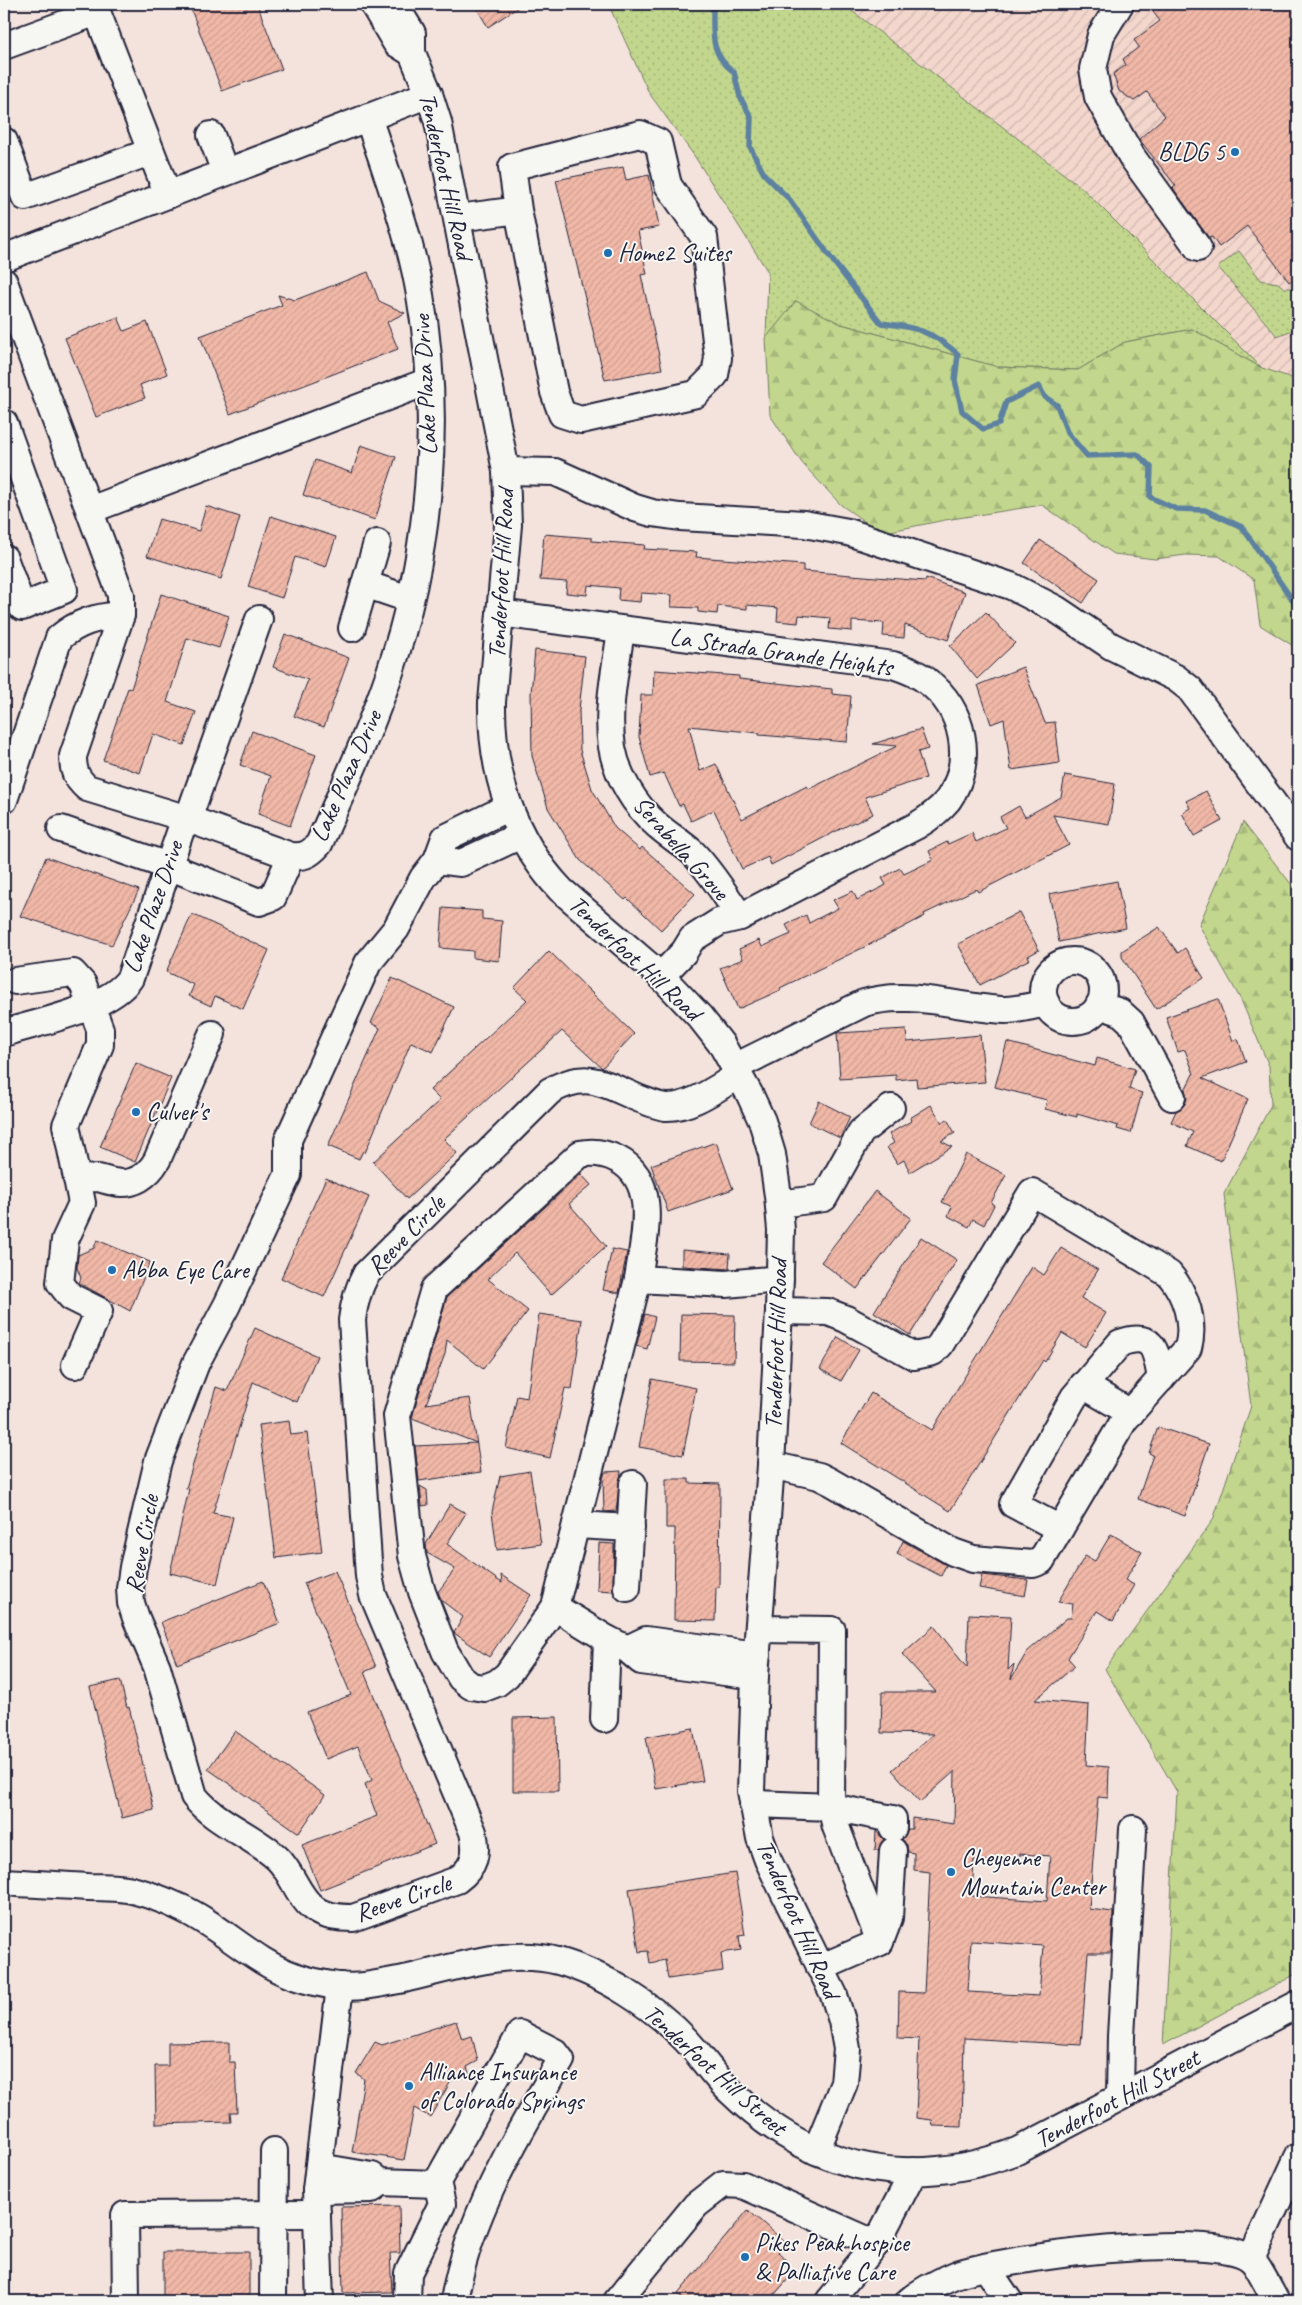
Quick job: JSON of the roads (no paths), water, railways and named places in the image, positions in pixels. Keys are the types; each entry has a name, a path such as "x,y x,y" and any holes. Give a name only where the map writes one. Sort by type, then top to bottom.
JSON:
{"street":[{"name":"Tenderfoot Hill Road","path":"373,4 396,43 412,54"},
{"name":"Tenderfoot Hill Road","path":"394,4 412,33 412,54 429,94 447,160 506,471 508,525 492,729 500,782 521,835 544,872 561,890 661,976 700,1016 722,1045 762,1121 772,1154 779,1204 780,1311 756,1666 751,1791 760,1838 768,1860 834,1995 847,2049 844,2083 816,2151"},
{"path":"1120,4 1101,35 1093,69 1098,97 1132,157 1198,248"},
{"path":"4,46 97,12 150,152 168,194"},
{"path":"4,258 429,94"},
{"name":"Lake Plaza Drive","path":"4,282 121,595 121,615 73,756 73,769 77,780 87,788 186,818 291,856 302,857 311,853 319,844 361,750 390,670 409,599 424,530 428,490 430,451 429,381 420,295 412,259 368,117"},
{"path":"640,134 658,142 668,186 704,237 718,358 715,375 696,394 581,420 562,414 554,392 518,210 512,168 640,134"},
{"path":"211,135 225,172"},
{"path":"4,141 14,202 150,152"},
{"path":"458,218 518,210"},
{"path":"90,510 429,381"},
{"path":"4,423 64,590 22,607 4,558"},
{"path":"506,471 555,472 635,508 680,518 804,524 848,532 1011,586 1056,608 1111,646 1176,678 1190,689 1298,837"},
{"path":"352,628 377,543"},
{"path":"365,584 409,599"},
{"name":"La Strada Grande Heights","path":"500,613 893,665 913,672 928,681 954,710 961,729 963,749 962,770 948,799 939,810 916,826 740,917 719,936 698,949 684,952 661,976"},
{"path":"4,800 59,638 77,625 104,617 121,615"},
{"name":"Lake Plaze Drive","path":"4,1033 90,1006 116,994 130,978 168,866 259,619"},
{"name":"Serabella Grove","path":"621,630 610,724 612,748 620,772 633,798 645,813 691,852 706,868 740,917"},
{"name":"Reeve Circle","path":"509,807 446,838 437,860 423,878 396,929 368,963 288,1140 288,1175 227,1305 196,1363 158,1460 133,1567 130,1588 136,1618 157,1667 194,1796 205,1808 276,1858 313,1908 326,1915 339,1918 353,1918 457,1880 467,1873 475,1856 476,1844 473,1832 373,1595 369,1576 352,1320 354,1303 366,1274 550,1091 566,1082 590,1079 654,1104 666,1107 679,1106 689,1103 737,1071 864,1003 881,998 900,997 1005,1010 1046,1003"},
{"path":"61,829 168,866 259,902 272,897 291,856"},
{"path":"437,860 461,863 521,835"},
{"path":"1066,962 1078,962 1088,965 1099,977 1103,993 1099,1006 1092,1015 1082,1020 1071,1021 1061,1018 1052,1012 1046,1003 1044,985 1049,974 1057,966 1066,962"},
{"path":"15,980 73,973 83,984 100,1029 100,1045 66,1125 82,1203 65,1240 60,1284 71,1297 99,1311 74,1365"},
{"path":"1099,1006 1120,1012 1131,1022 1172,1097"},
{"path":"76,1171 116,1183 130,1182 150,1172 212,1034"},
{"path":"779,1204 824,1198 861,1132 891,1108"},
{"path":"597,1152 608,1155 631,1169 640,1184 646,1221 638,1279 555,1607 507,1675 497,1683 484,1688 470,1686 461,1678 445,1651 422,1592 412,1556 397,1416 434,1289 580,1154 597,1152"},
{"path":"771,1465 818,1476 831,1482 953,1552 973,1559 1033,1564 1041,1561 1130,1413 1188,1348 1191,1338 1191,1323 1177,1283 1169,1274 1032,1192 940,1345 933,1352 914,1356 846,1319 828,1312 780,1311"},
{"path":"638,1279 726,1284 780,1279"},
{"path":"1060,1529 1013,1504 1074,1397 1120,1343 1141,1339 1148,1341 1154,1348 1161,1379"},
{"path":"1084,1385 1130,1413"},
{"path":"627,1588 633,1484"},
{"path":"576,1525 631,1528"},
{"path":"555,1607 642,1661 756,1666"},
{"path":"759,1629 832,1630 831,1807 836,1827 880,1942"},
{"path":"604,1719 617,1644"},
{"path":"753,1804 831,1807 893,1819 889,1918 880,1942 820,1968"},
{"path":"1120,2097 1121,2036 1133,1829"},
{"name":"Tenderfoot Hill Street","path":"4,1882 130,1889 156,1897 206,1921 271,1964 293,1976 340,1986 362,1987 494,1959 514,1957 557,1961 610,1983 668,2023 728,2090 788,2138 842,2162 872,2168 914,2172 950,2169 992,2160 1017,2151 1298,2004"},
{"path":"320,2301 318,2190 340,1986"},
{"path":"406,2301 408,2273 442,2204 438,2184 520,2034 555,2052 561,2060 498,2169 459,2272 454,2301"},
{"path":"273,2301 274,2151"},
{"path":"1251,2259 1298,2157"},
{"path":"829,2301 876,2244 914,2172"},
{"path":"126,2301 125,2215 273,2215 318,2190 372,2189 380,2182 438,2184"},
{"path":"617,2301 696,2205 723,2184 743,2185 876,2244"},
{"path":"910,2301 921,2291 956,2275 986,2267 1060,2254 1185,2245 1228,2249 1251,2259 1276,2301"},
{"path":"986,2267 1009,2301"}],"waterway":[{"path":"702,4 713,8 714,44 721,58 734,72 740,97 751,117 750,147 764,174 790,200 833,261 881,323 922,331 939,340 958,354 955,380 962,411 983,429 999,424 1006,402 1039,386 1045,397 1057,405 1067,432 1087,456 1137,454 1151,467 1150,497 1176,509 1205,510 1242,527 1298,608"}],"place":[{"name":"BLDG 5","path":"1235,152"},
{"name":"Home2 Suites","path":"608,253"},
{"name":"Culver's","path":"136,1112"},
{"name":"Abba Eye Care","path":"112,1270"},
{"name":"Cheyenne Mountain Center","path":"951,1872"},
{"name":"Alliance Insurance of Colorado Springs","path":"409,2086"},
{"name":"Pikes Peak hospice & Palliative Care","path":"745,2257"}]}
